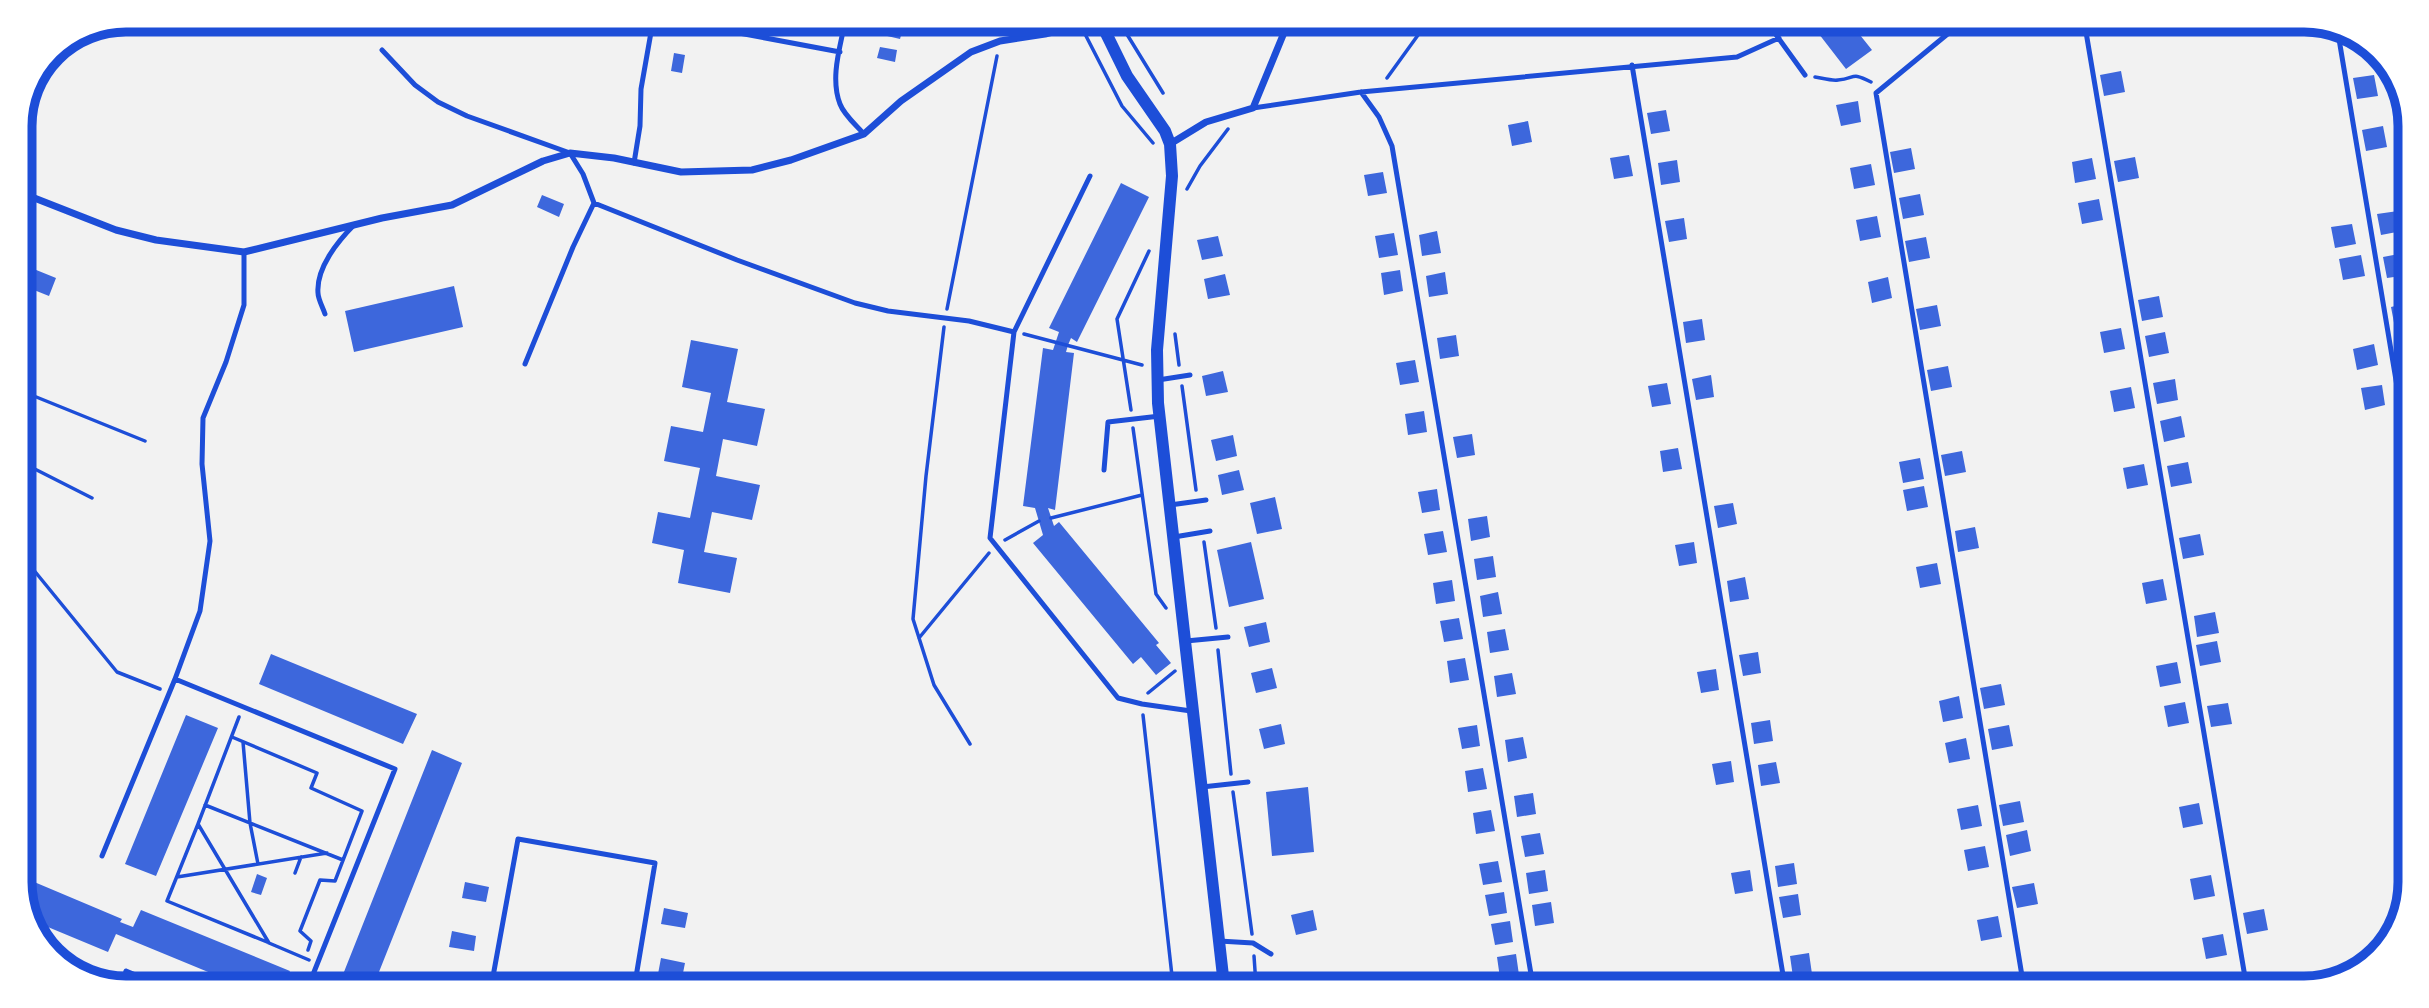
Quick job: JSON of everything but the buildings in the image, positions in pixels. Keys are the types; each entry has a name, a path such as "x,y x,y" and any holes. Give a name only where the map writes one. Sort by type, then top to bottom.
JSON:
{"street":[{"path":"32,197 116,230 156,240 244,252 452,205 543,161 570,153 614,158 681,172 752,170 791,160 864,134 901,101 971,52 1000,41 1052,32"},
{"path":"1105,32 1127,76 1165,131 1170,144 1172,176 1157,350 1160,416 1223,976"},
{"path":"1170,144 1206,122 1252,108 1283,32"}],"lane":[{"path":"634,163 640,126 641,89 651,32"},
{"path":"734,32 840,52"},
{"path":"843,32 835,72 840,106 864,134"},
{"path":"1774,32 1805,75"},
{"path":"1950,32 1876,93 2022,976"},
{"path":"2086,32 2245,976"},
{"path":"1252,108 1361,92 1737,57 1779,38"},
{"path":"2339,39 2397,388"},
{"path":"382,50 415,85 438,102 467,116 570,153 583,174 594,203 525,364"},
{"path":"1632,65 1783,976"},
{"path":"1361,92 1378,117 1392,146 1531,976"},
{"path":"1090,176 1014,332 990,538 1118,698 1195,712"},
{"path":"594,203 855,303 888,312 945,318 1014,332"},
{"path":"325,314 318,292 324,268 336,244 354,225"},
{"path":"102,856 201,611 210,541 202,464 202,418 226,362 244,305 244,252"},
{"path":"1158,374 1190,375"},
{"path":"1104,470 1108,422 1160,416"},
{"path":"1170,505 1206,500"},
{"path":"1174,537 1210,531"},
{"path":"1186,641 1228,637"},
{"path":"174,679 396,769 312,976"},
{"path":"1202,788 1248,782"},
{"path":"493,976 518,839 655,863 636,976"},
{"path":"1219,941 1253,943 1271,954"},
{"path":"125,976 127,971 138,976"}],"path":[{"path":"1126,32 1163,93"},
{"path":"1378,91 1420,32"},
{"path":"970,744 934,685 913,619 926,476 945,318 1000,41"},
{"path":"1805,75 1839,80 1850,76 1860,77 1871,83 1876,93"},
{"path":"1151,249 1117,319 1156,594 1172,615"},
{"path":"1014,332 1123,359 1158,374"},
{"path":"32,395 145,441"},
{"path":"32,468 92,498"},
{"path":"1186,476 1194,475"},
{"path":"1051,518 1142,495"},
{"path":"919,638 995,545 1040,521"},
{"path":"32,568 117,672 169,692"},
{"path":"1171,976 1142,704 1143,697 1178,667"},
{"path":"243,707 167,901 317,964"},
{"path":"232,737 317,772 311,788 362,811 335,881 320,880 300,931 311,941 300,970"},
{"path":"243,741 250,823 258,864"},
{"path":"205,805 343,860"},
{"path":"198,824 269,943"},
{"path":"176,878 327,853"},
{"path":"295,873 301,857"}]}
